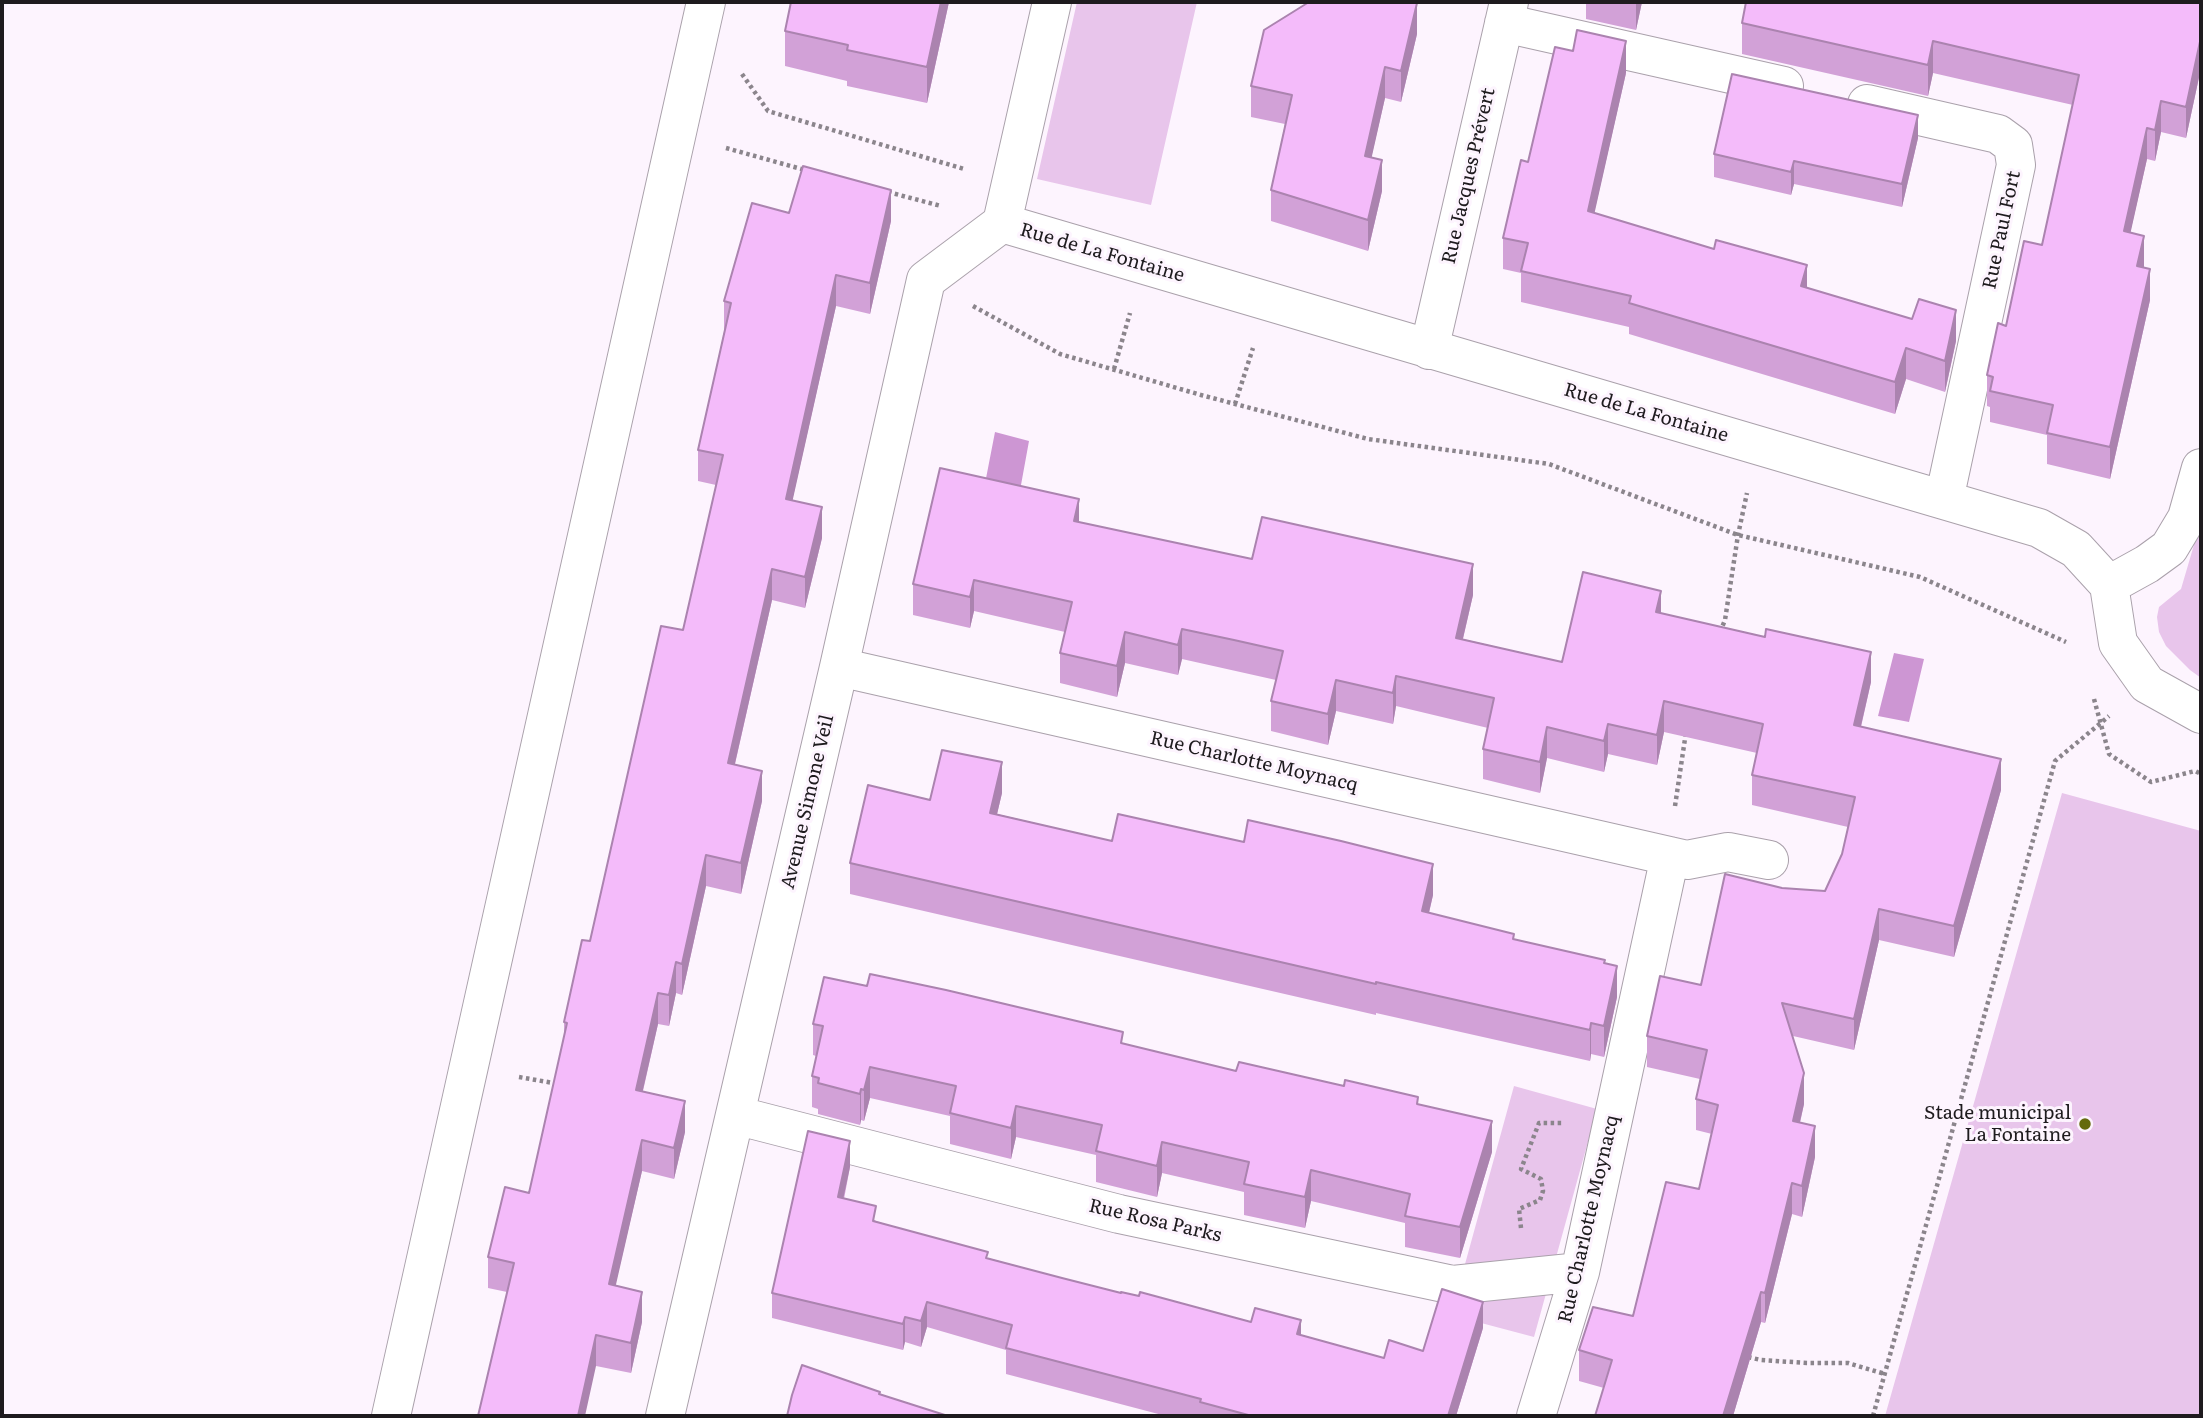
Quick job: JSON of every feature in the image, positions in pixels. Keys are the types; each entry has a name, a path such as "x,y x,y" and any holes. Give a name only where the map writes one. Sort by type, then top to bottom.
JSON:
{"street":[{"path":"391,1416 706,2"},
{"path":"926,280 1002,223 1052,2"},
{"name":"Rue Paul Fort","path":"1506,12 1825,95 1998,134 2013,145 2016,165 1944,500"},
{"name":"Rue Jacques Prévert","path":"1429,350 1506,12"},
{"name":"Rue de La Fontaine","path":"1002,223 2039,528 2076,549 2109,584"},
{"name":"Avenue Simone Veil","path":"665,1416 926,280"},
{"path":"2201,468 2187,518 2169,548 2147,564 2109,584 2118,643 2147,684 2201,714"},
{"name":"Rue Charlotte Moynacq","path":"839,667 1688,860 1728,852 1769,860"},
{"name":"Rue Charlotte Moynacq","path":"1536,1416 1580,1272 1670,856"},
{"name":"Rue Rosa Parks","path":"735,1115 1119,1214 1454,1285 1580,1272"}],"path":[{"path":"676,135 807,170"},
{"path":"885,191 1002,223"},
{"path":"926,280 1060,354 1368,439 1549,464 1738,535 1920,577 2068,643"},
{"path":"1720,632 1726,620 1738,535 1757,445"},
{"path":"1873,1416 2055,761 2147,684"},
{"path":"2094,698 2109,754 2151,782 2195,771 2201,774"},
{"path":"1670,856 1678,773 1688,720"},
{"path":"468,1068 562,1084"},
{"path":"1527,1277 1519,1209 1540,1200 1543,1191 1541,1179 1521,1169 1539,1123 1612,1124"},
{"path":"1736,1354 1761,1360 1848,1363 1885,1374"}],"shaded area":[{"path":"1077,2 1197,2 1151,205 1037,179"},
{"path":"995,432 1029,441 1017,507 982,499"},
{"path":"2201,521 2201,678 2166,646 2159,632 2157,617 2159,607 2181,589"},
{"path":"1894,653 1924,659 1909,722 1878,716"},
{"name":"Stade municipal La Fontaine","path":"2062,793 2201,831 2201,1416 1885,1416"},
{"path":"1514,1086 1597,1109 1534,1337 1451,1315"}],"building":[{"path":"791,2 941,2 927,67 847,50 848,45 785,31"},
{"path":"1309,2 1417,3 1401,71 1385,67 1365,156 1382,160 1368,220 1271,190 1292,95 1251,86 1264,30"},
{"path":"1746,2 2201,2 2201,37 2186,107 2161,101 2155,130 2147,128 2124,231 2144,236 2137,266 2150,269 2110,447 2047,433 2053,405 1990,391 1993,377 1987,375 1998,323 2006,326 2024,241 2042,245 2079,75 1933,41 1928,65 1742,23"},
{"path":"1577,30 1626,41 1588,211 1714,249 1716,240 1807,265 1801,286 1912,319 1919,299 1956,310 1945,361 1906,348 1895,382 1629,303 1631,296 1521,271 1528,243 1503,238 1521,160 1528,162 1555,47 1573,51"},
{"path":"1732,74 1918,115 1902,184 1794,161 1791,172 1714,154"},
{"path":"803,166 891,190 870,283 836,275 786,499 822,507 805,577 772,569 728,763 762,771 741,863 706,855 682,964 676,962 669,995 658,993 636,1090 685,1101 674,1148 642,1140 609,1284 642,1292 631,1343 596,1335 578,1416 478,1416 514,1263 488,1257 505,1187 529,1193 567,1023 564,1022 582,940 590,941 661,626 683,630 723,455 698,450 731,303 724,301 752,203 789,213"},
{"path":"940,468 1079,499 1074,521 1252,559 1262,517 1473,564 1456,638 1562,662 1583,572 1661,591 1656,612 1765,637 1766,629 1871,652 1854,725 2001,759 1954,926 1879,909 1854,1019 1782,1003 1804,1073 1793,1121 1815,1126 1802,1186 1792,1183 1765,1293 1761,1292 1723,1416 1595,1416 1612,1360 1579,1350 1593,1307 1633,1316 1666,1182 1699,1189 1718,1105 1696,1099 1707,1050 1647,1036 1660,976 1701,985 1725,874 1782,888 1825,891 1842,854 1855,797 1752,775 1763,724 1664,701 1657,735 1608,724 1604,741 1547,727 1540,762 1483,749 1494,698 1396,676 1393,693 1336,680 1328,714 1271,701 1283,651 1182,629 1178,645 1125,632 1117,666 1060,653 1072,602 974,580 970,597 913,584"},
{"path":"942,750 1002,762 990,813 1112,841 1118,814 1244,842 1248,820 1433,864 1422,911 1514,934 1513,939 1605,960 1604,963 1617,966 1604,1026 1591,1023 1590,1030 1376,984 850,863 868,785 930,800"},
{"path":"870,974 1123,1032 1121,1043 1236,1071 1239,1062 1344,1086 1345,1080 1418,1097 1417,1104 1492,1121 1460,1227 1405,1216 1410,1194 1311,1170 1305,1197 1244,1184 1249,1162 1162,1142 1157,1166 1096,1151 1102,1125 1016,1106 1011,1128 950,1113 956,1086 870,1067 864,1090 861,1089 860,1094 818,1083 819,1078 812,1076 823,1026 813,1024 824,977 867,986"},
{"path":"808,1131 850,1141 838,1197 876,1206 873,1221 988,1252 986,1258 1121,1293 1139,1296 1140,1292 1251,1322 1255,1308 1301,1320 1297,1334 1384,1358 1389,1340 1423,1351 1442,1289 1483,1302 1448,1416 1252,1416 1200,1402 1201,1399 1006,1348 1012,1325 927,1302 921,1321 905,1317 903,1324 772,1293"},
{"path":"802,1365 880,1392 879,1394 948,1416 787,1416"}],"place":[{"name":"Stade municipal La Fontaine","path":"2085,1124"}]}
